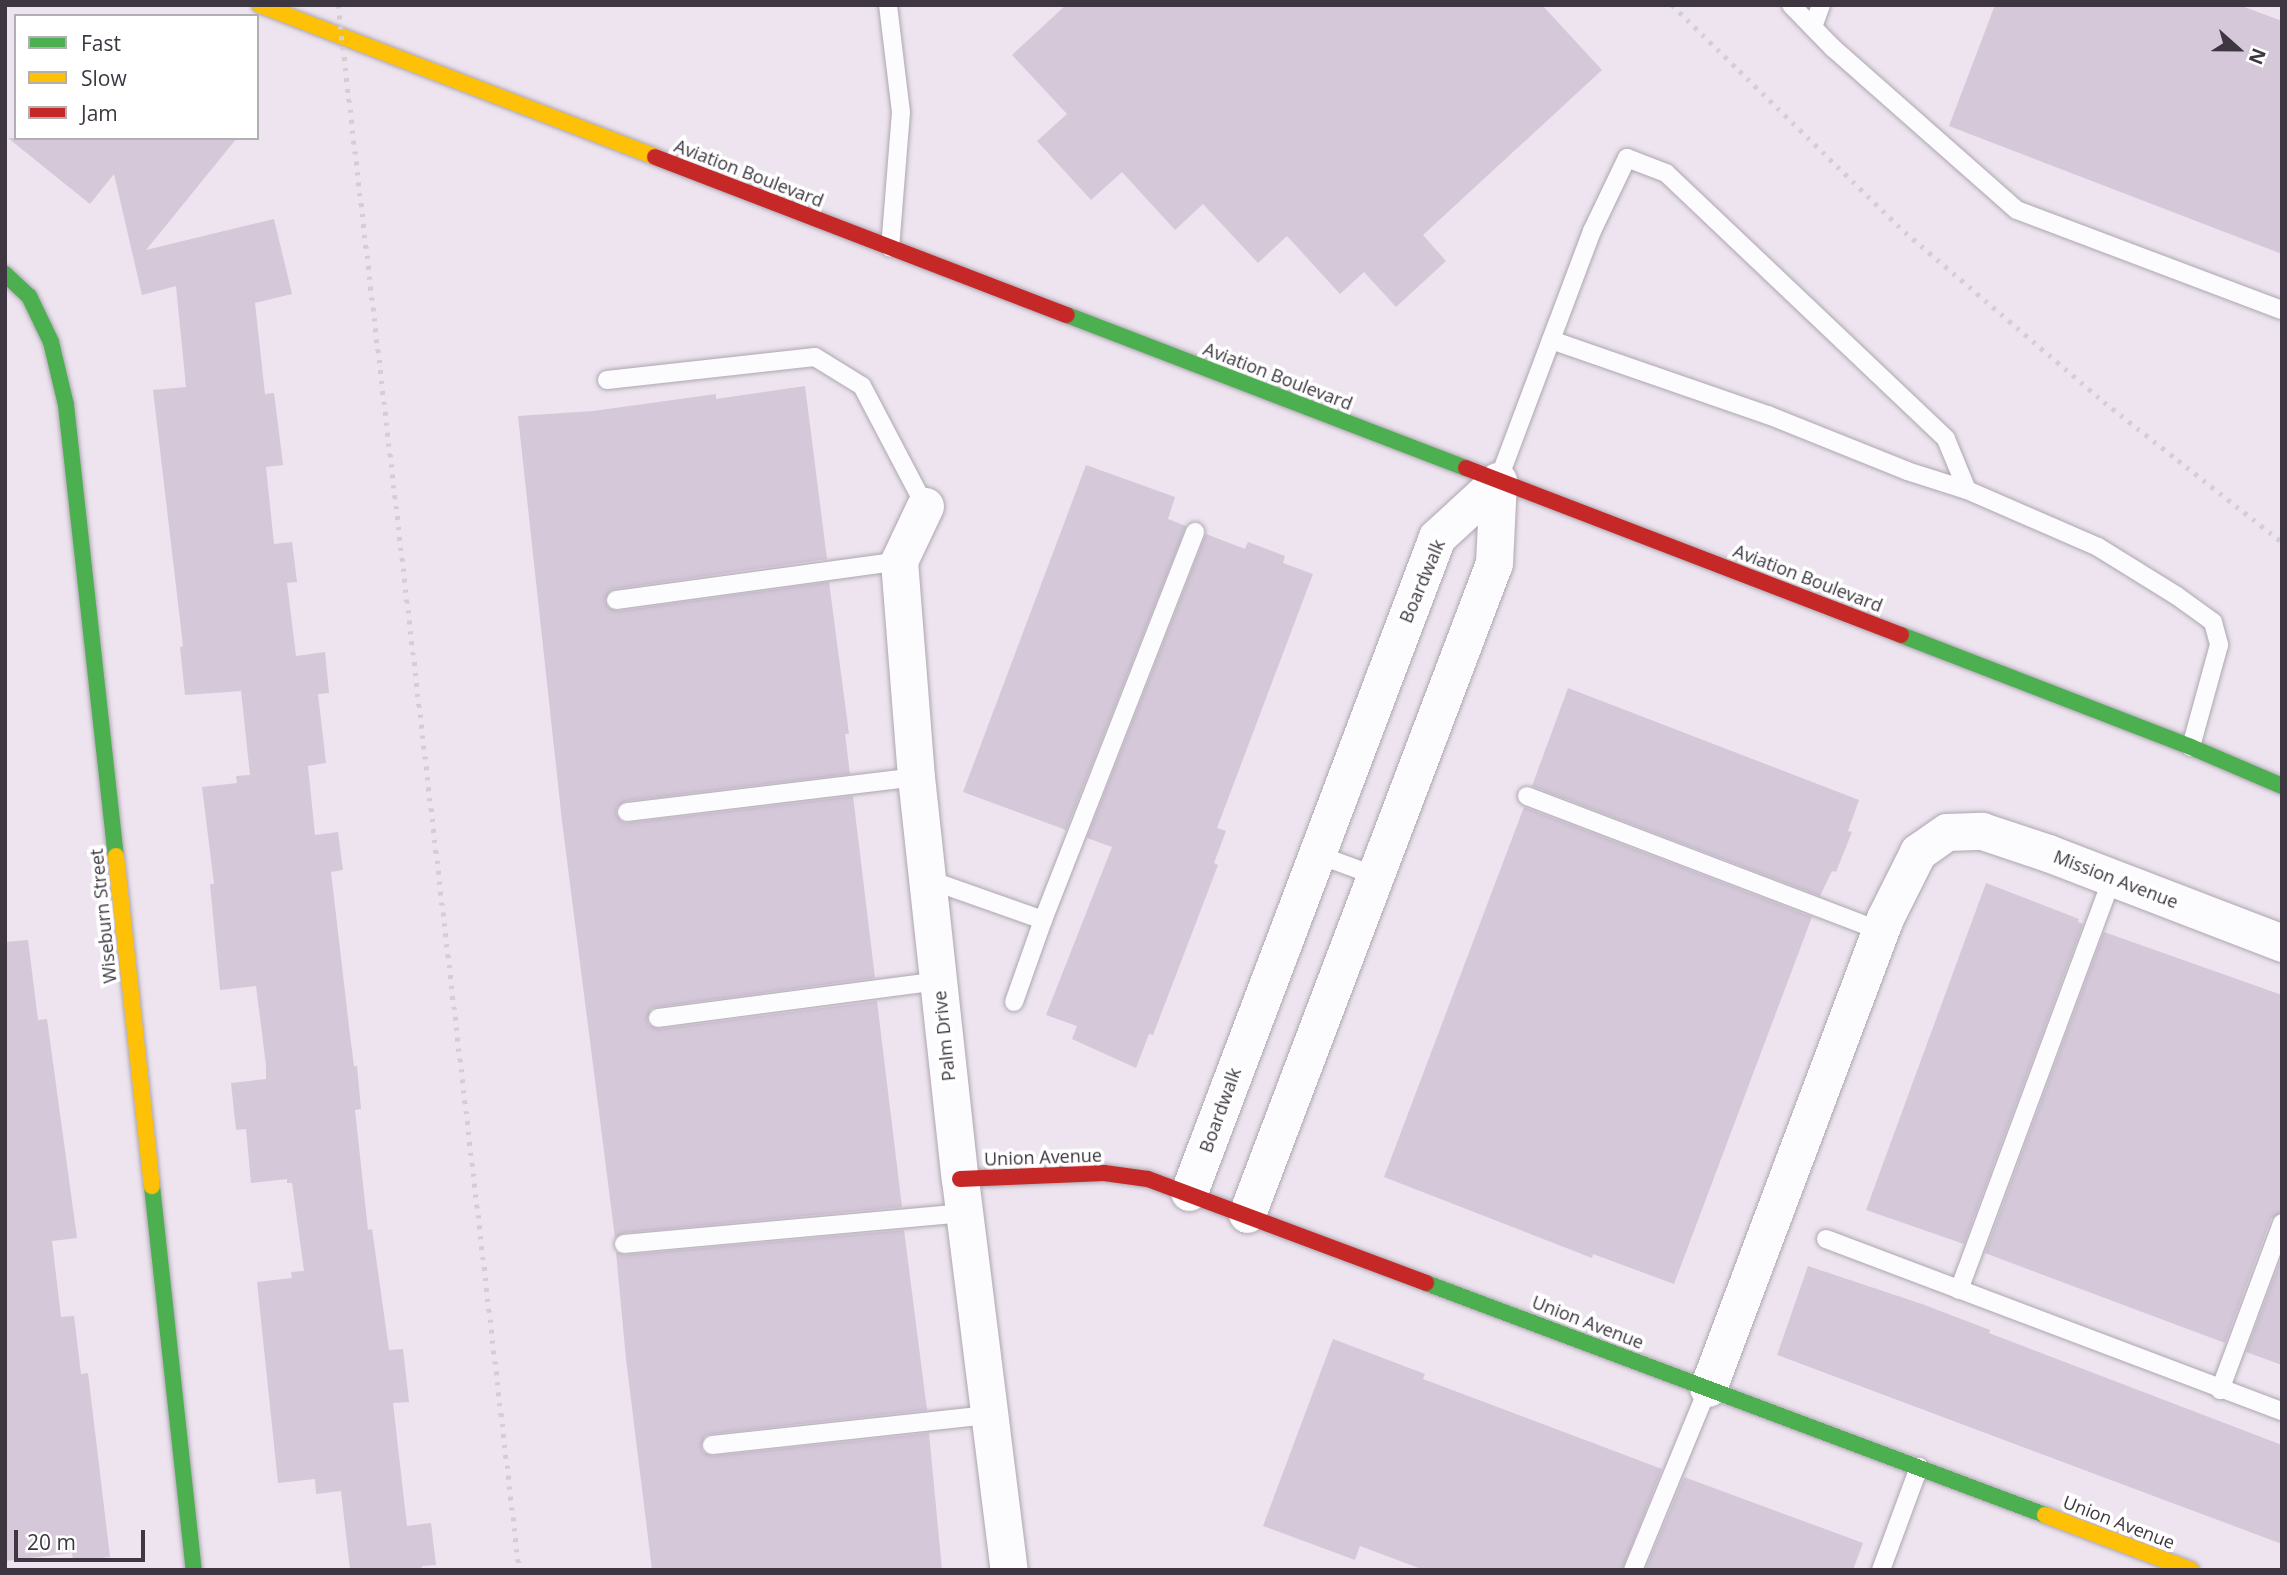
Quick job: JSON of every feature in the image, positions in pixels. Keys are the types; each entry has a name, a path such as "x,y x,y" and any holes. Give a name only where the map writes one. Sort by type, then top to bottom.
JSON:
{"street":[{"name":"Aviation Boulevard","path":"260,5 2191,747 2282,786"},
{"name":"Wiseburn Street","path":"5,274 29,296 51,342 66,405 194,1570"},
{"name":"Boardwalk","path":"1189,1192 1437,537 1498,481"},
{"path":"1247,1214 1494,563 1498,481"},
{"name":"Palm Drive","path":"925,506 899,561 916,777 962,1196 1009,1570"},
{"name":"Mission Avenue","path":"1881,931 1918,852 1947,832 1982,831 2282,943"},
{"path":"1708,1388 1881,931"},
{"name":"Union Avenue","path":"962,1196 1104,1173 1148,1179 1189,1192 2191,1570"}],"lane":[{"path":"888,5 901,112 890,248"},
{"path":"1791,5 2017,210 2282,310"},
{"path":"1813,27 1821,5"},
{"path":"1498,481 1591,231 1627,158 1667,173 1946,439 1967,490"},
{"path":"1551,340 1768,415 1907,471 1967,490 2098,547 2177,596 2213,622 2219,645 2191,747"},
{"path":"607,380 815,357 862,386 925,506"},
{"path":"1014,1002 1043,920 1195,531"},
{"path":"616,600 899,561"},
{"path":"627,812 916,777"},
{"path":"1527,796 1881,931"},
{"path":"1316,854 1376,876"},
{"path":"1959,1290 2112,878"},
{"path":"927,879 1043,920"},
{"path":"658,1018 939,981"},
{"path":"624,1244 962,1196"},
{"path":"2220,1390 2282,1223"},
{"path":"1826,1239 2282,1412"},
{"path":"1633,1570 1708,1388"},
{"path":"712,1446 990,1415"},
{"path":"1881,1570 1919,1467"},
{"path":"2125,1570 2133,1548"}],"building":[{"path":"1066,5 1542,5 1602,70 1423,235 1446,261 1396,307 1364,272 1340,294 1287,236 1258,263 1203,204 1175,230 1122,172 1091,200 1037,141 1067,114 1012,55"},
{"path":"1995,5 2239,5 2282,21 2282,254 1949,126"},
{"path":"8,138 235,140 146,250 274,219 292,294 255,303 265,394 274,393 283,465 266,467 274,544 292,542 297,582 287,583 296,656 325,652 329,693 318,694 326,763 308,766 315,835 338,832 343,870 331,872 354,1066 357,1066 361,1109 355,1110 368,1230 372,1229 389,1350 403,1349 409,1402 393,1403 407,1526 431,1523 436,1565 422,1566 422,1570 350,1570 341,1491 316,1494 315,1479 278,1483 257,1282 292,1278 291,1272 304,1271 292,1183 287,1183 287,1179 251,1183 246,1129 236,1130 231,1083 266,1079 266,1065 256,986 220,990 210,884 214,884 202,787 237,783 236,776 250,775 241,691 185,695 180,647 183,646 153,390 186,387 176,286 142,295 114,174 90,204"},
{"path":"805,386 827,559 614,589 609,592 605,601 608,607 618,611 829,582 849,734 845,734 850,774 626,801 617,807 616,814 622,822 628,823 853,796 875,978 657,1007 651,1009 647,1019 649,1025 659,1029 877,1001 902,1207 623,1233 615,1238 562,821 518,416 593,411 716,394 716,399"},
{"path":"1086,465 1175,497 1168,519 1186,526 1066,830 963,792"},
{"path":"1206,534 1245,549 1248,542 1285,556 1283,563 1313,574 1217,828 1226,831 1214,863 1218,865 1153,1035 1149,1034 1136,1068 1072,1039 1077,1026 1046,1015 1112,847 1087,838"},
{"path":"1568,688 1859,800 1848,831 1852,832 1836,872 1832,871 1820,896 1532,786"},
{"path":"1524,807 1812,917 1674,1284 1593,1254 1592,1258 1384,1177"},
{"path":"1986,883 2079,919 2078,922 2083,924 1964,1244 1866,1210"},
{"path":"2104,932 2282,995 2282,1212 2271,1219 2225,1343 1985,1253"},
{"path":"28,940 38,1020 47,1019 77,1238 52,1241 61,1317 74,1316 81,1374 88,1373 110,1557 73,1561 72,1553 5,1561 5,942"},
{"path":"904,1230 927,1410 711,1434 705,1436 701,1446 703,1452 713,1456 929,1433 942,1570 652,1570 616,1252 625,1255"},
{"path":"2282,1256 2282,1365 2246,1352"},
{"path":"1808,1266 1922,1304 1990,1330 1989,1333 2282,1445 2282,1544 1777,1355"},
{"path":"1333,1339 1425,1374 1423,1379 1662,1469 1622,1570 1424,1570 1360,1546 1355,1560 1263,1526"},
{"path":"1684,1477 1863,1543 1853,1570 1645,1570"}],"railway":[{"path":"338,5 519,1570"},
{"path":"1672,5 1905,232 2104,402 2282,542"}],"traffic: fast":[{"path":"5,274 29,296 51,342 66,405 116,856"},
{"path":"1067,315 1466,468"},
{"path":"1901,635 2191,747 2282,786"},
{"path":"152,1186 194,1570"},
{"path":"1426,1283 2045,1515"}],"traffic: slow":[{"path":"260,5 655,157"},
{"path":"116,856 152,1186"},
{"path":"2045,1515 2191,1570"}],"traffic: jam":[{"path":"655,157 1067,315"},
{"path":"1466,468 1901,635"},
{"path":"960,1179 1104,1173 1148,1179 1426,1283"}]}
